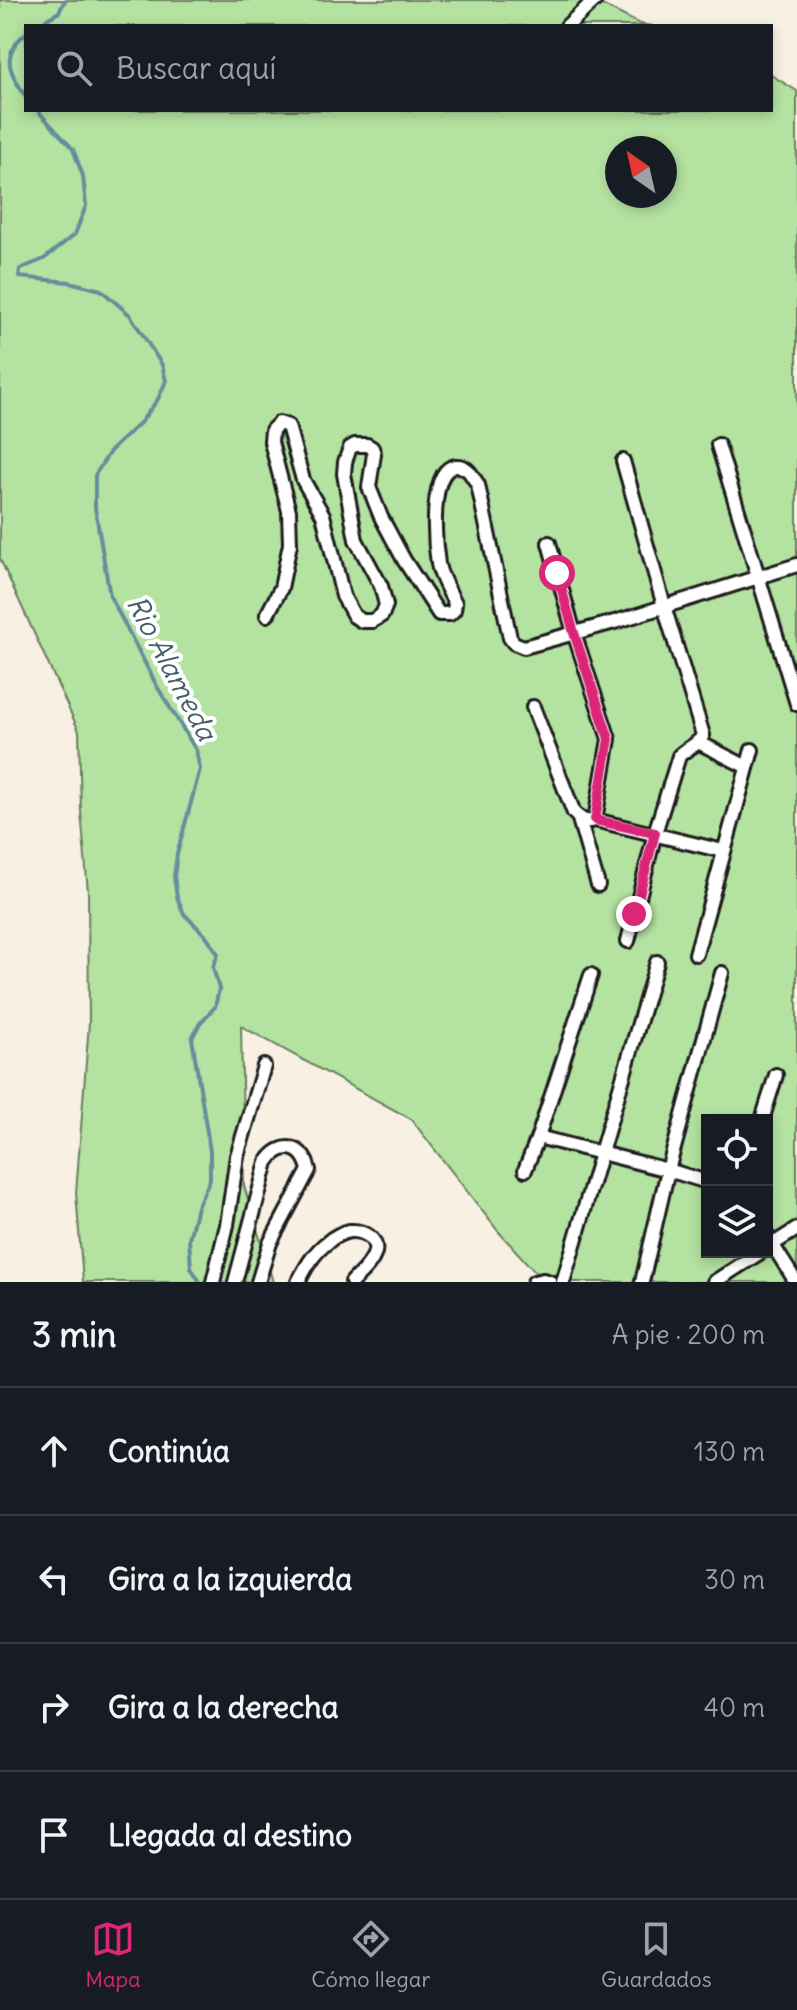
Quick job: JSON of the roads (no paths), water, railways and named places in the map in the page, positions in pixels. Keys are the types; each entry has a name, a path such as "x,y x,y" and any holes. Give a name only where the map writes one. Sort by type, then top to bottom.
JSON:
{"street":[{"path":"569,24 595,0"},
{"path":"267,615 281,588 290,544 289,511 271,442 272,430 279,423 288,426 303,480 323,515 343,596 354,616 362,621 372,621 382,615 386,605 381,586 356,540 344,474 350,448 355,445 372,448 374,454 369,487 381,517 439,614 450,614 455,603 438,568 434,530 437,493 449,468 459,466 469,470 478,485 510,638 524,647 797,565"},
{"path":"718,445 797,704"},
{"path":"623,461 703,735 679,756 655,833 628,941"},
{"path":"549,543 574,633 609,739 595,820"},
{"path":"533,707 579,819 598,885"},
{"path":"698,742 747,767"},
{"path":"696,954 752,750"},
{"path":"579,819 655,833 723,851"},
{"path":"563,1282 657,962"},
{"path":"642,1282 668,1170 722,973"},
{"path":"525,1170 591,975"},
{"path":"213,1282 227,1225 237,1156 264,1066"},
{"path":"764,1114 776,1075"},
{"path":"538,1137 701,1180"},
{"path":"235,1282 267,1162 273,1153 291,1148 301,1152 309,1170 270,1243 258,1282"},
{"path":"773,1242 797,1229"},
{"path":"298,1282 312,1257 327,1242 354,1230 366,1234 374,1242 375,1252 352,1282"},
{"path":"773,1253 796,1282"},
{"path":"714,1282 748,1258"},
{"path":"534,1282 550,1282"}],"waterway":[{"name":"Rio Alameda","path":"38,24 59,12 65,0"},
{"name":"Rio Alameda","path":"24,35 10,56 12,72 24,94"},
{"name":"Rio Alameda","path":"39,112 73,149 83,176 86,206 75,234 44,259 20,269 19,277 69,282 101,290 130,315 162,365 166,381 158,399 141,422 111,450 95,475 95,508 110,596 158,688 196,750 200,769 177,854 174,877 184,914 207,937 218,954 213,967 219,989 215,1007 200,1023 192,1038 210,1151 210,1180 197,1207 189,1239 191,1268 200,1282"}]}
